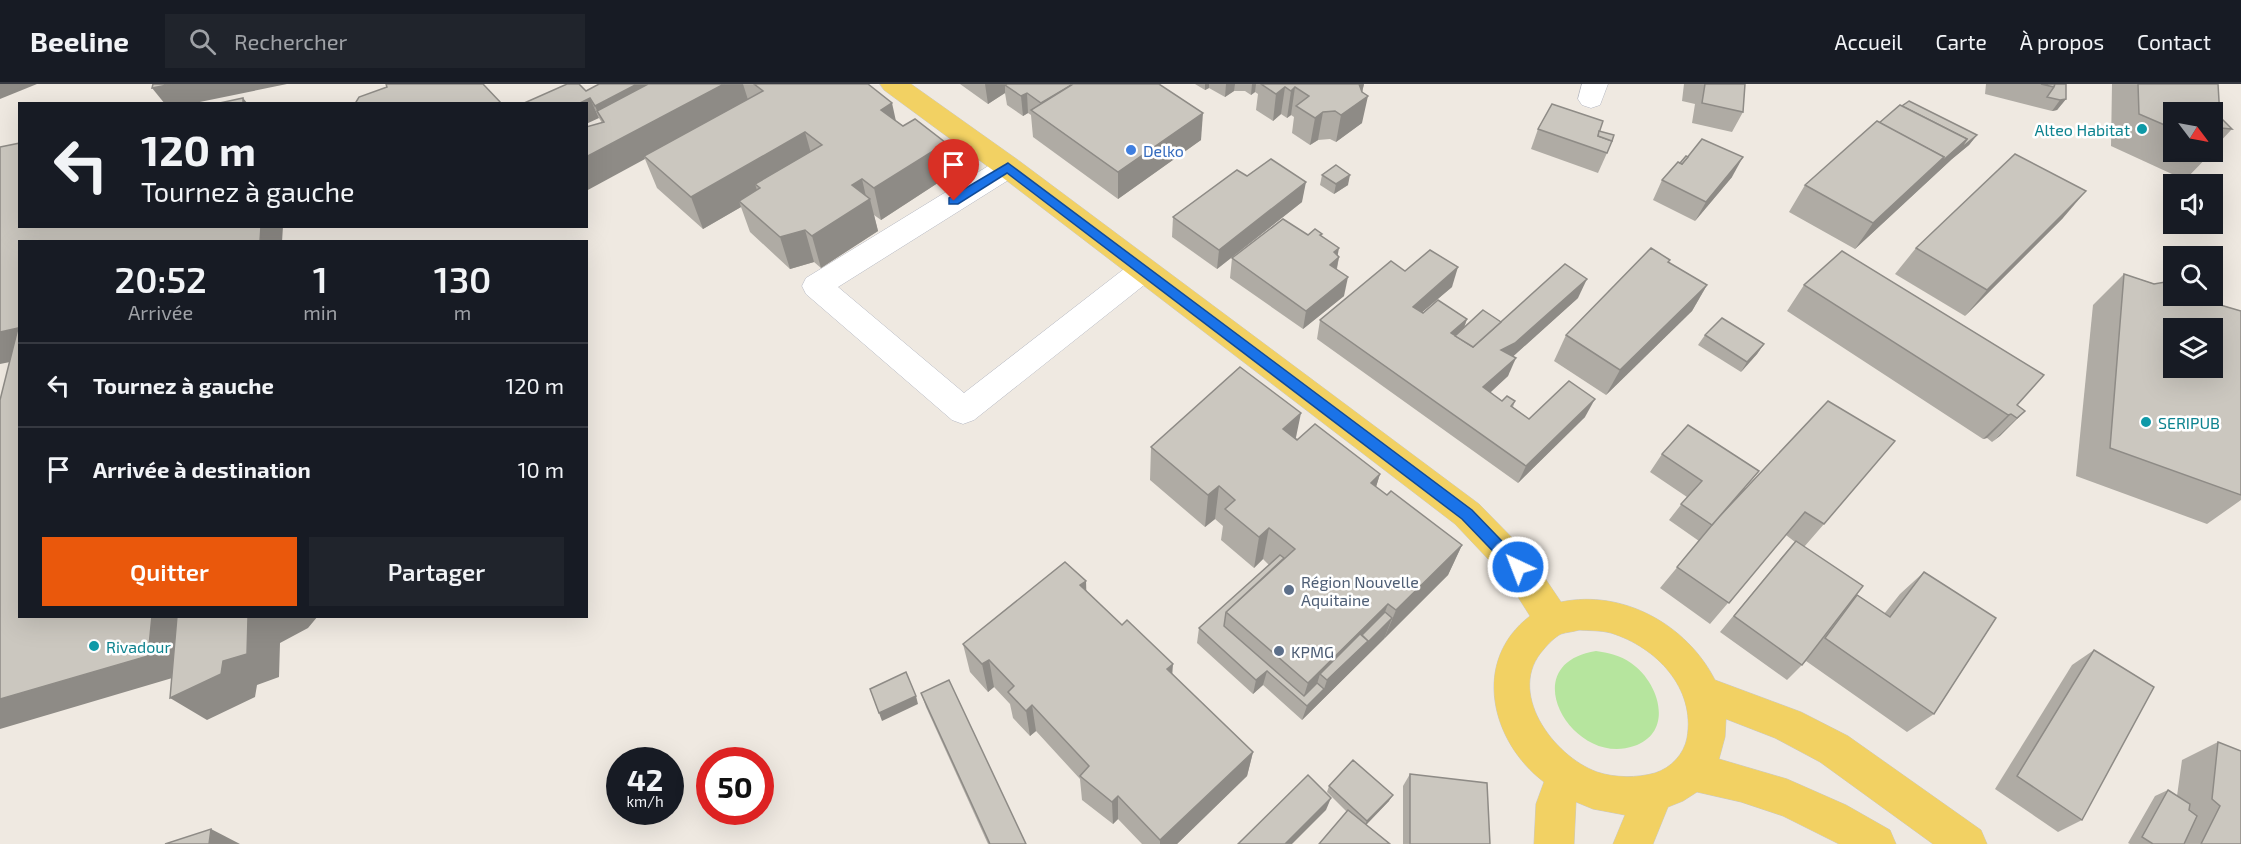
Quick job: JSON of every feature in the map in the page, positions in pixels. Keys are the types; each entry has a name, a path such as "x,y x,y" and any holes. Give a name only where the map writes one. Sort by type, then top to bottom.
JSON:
{"main road":[{"path":"893,84 1008,167 1467,514 1518,567 1553,621"},
{"path":"1579,614 1608,616 1638,626 1665,642 1687,666 1702,692 1709,721 1706,748 1692,772 1670,788 1641,796 1608,794 1564,776 1548,764 1527,738 1514,711 1510,682 1516,657 1531,635 1553,621 1579,614"},
{"path":"1702,692 1788,725 1834,748 1967,844"},
{"path":"1692,772 1731,779 1780,795 1824,813 1876,844"},
{"path":"1554,844 1556,804 1564,776"},
{"path":"1633,844 1654,793"}],"lane":[{"path":"1008,167 817,286 963,411 1143,270"}],"green space":[{"path":"1596,651 1627,660 1641,671 1655,694 1658,719 1655,730 1647,739 1634,746 1611,749 1591,742 1573,729 1561,712 1555,693 1558,674 1571,660"}],"building":[{"path":"153,84 172,84 152,88"},
{"path":"386,84 483,84 500,102 356,102 359,97 387,87"},
{"path":"567,84 579,84 586,91 599,84 637,84 595,106 590,98 582,102 526,102"},
{"path":"648,84 724,84 588,156 588,126 604,122 597,111"},
{"path":"754,84 868,84 892,103 881,110 903,126 915,119 946,143 874,188 862,179 852,185 870,199 812,236 805,230 780,237 739,201 760,188 755,184 822,145 805,132 691,197 644,156 763,91"},
{"path":"1073,84 1041,103 1027,93 1021,96 1005,85"},
{"path":"1073,84 1159,84 1203,113 1118,172 1031,110"},
{"path":"1261,84 1359,84 1362,92 1368,96 1341,115 1335,111 1323,112 1315,118 1296,106 1309,96 1295,87 1291,91 1285,87 1276,94"},
{"path":"1705,84 1745,84 1743,112 1702,103"},
{"path":"2055,84 2066,84 2066,99 2047,97"},
{"path":"2138,84 2218,84 2219,102 2163,102 2163,124 2139,114"},
{"path":"243,98 243,102 224,102"},
{"path":"1909,101 1977,135 1960,149 1967,139 1902,106"},
{"path":"1552,104 1603,121 1598,136 1612,141 1607,153 1538,129"},
{"path":"1900,105 1967,139 1939,164 1944,157 1879,123"},
{"path":"2223,120 2232,129 2223,128"},
{"path":"1877,121 1944,157 1873,223 1805,185"},
{"path":"1599,131 1614,135 1612,141 1598,136"},
{"path":"1702,139 1743,157 1706,202 1662,180 1678,162 1682,164"},
{"path":"18,143 18,228 261,228 260,240 18,240 18,328 0,332 0,147"},
{"path":"2015,154 2086,191 1987,290 1916,248"},
{"path":"1271,159 1306,182 1219,250 1173,217 1237,170 1247,176"},
{"path":"1336,165 1350,175 1336,184 1322,175"},
{"path":"1283,219 1308,235 1315,229 1339,248 1334,252 1339,257 1330,265 1348,277 1306,311 1232,258"},
{"path":"1651,248 1670,260 1668,262 1707,285 1620,370 1566,335"},
{"path":"1430,250 1458,267 1413,307 1423,313 1438,300 1467,319 1451,333 1473,347 1565,264 1587,279 1515,343 1501,350 1516,358 1483,387 1502,401 1507,396 1515,401 1511,406 1529,419 1569,381 1595,399 1526,466 1320,320 1391,261 1405,271"},
{"path":"1842,251 2044,375 2017,405 2025,411 2017,418 2011,414 2008,415 1804,285"},
{"path":"2124,274 2154,284 2163,282 2163,306 2223,306 2241,311 2241,495 2110,448"},
{"path":"1483,310 1501,322 1473,347 1455,336"},
{"path":"1722,318 1764,344 1747,362 1705,335"},
{"path":"18,328 18,618 152,618 148,656 0,699 0,400"},
{"path":"1240,367 1301,413 1283,429 1297,440 1315,424 1380,474 1371,483 1387,495 1391,491 1462,545 1396,610 1388,604 1308,683 1226,612 1295,549 1269,528 1259,537 1225,509 1235,500 1219,486 1208,495 1151,447"},
{"path":"1828,401 1895,441 1824,524 1805,512 1729,603 1677,567 1717,519"},
{"path":"1688,425 1759,471 1712,525 1681,504 1702,481 1662,454"},
{"path":"1796,541 1863,586 1802,665 1734,616"},
{"path":"1280,555 1284,558 1226,612 1224,626 1304,696 1317,683 1324,689 1307,706 1267,671 1256,680 1199,628"},
{"path":"1065,562 1086,581 1080,585 1122,625 1127,620 1173,664 1167,669 1253,752 1160,840 1118,796 1112,802 1080,776 1089,766 1032,705 1026,711 1008,692 1014,686 989,660 982,664 963,644"},
{"path":"1924,572 1996,618 1934,714 1825,638 1857,595 1890,617"},
{"path":"1385,612 1392,618 1366,644 1368,641 1362,635"},
{"path":"177,618 248,618 247,654 223,661 221,674 170,698"},
{"path":"1360,634 1368,641 1327,680 1320,674"},
{"path":"2094,650 2154,687 2082,820 2017,776"},
{"path":"906,672 916,696 879,713 870,689"},
{"path":"949,680 1026,844 990,844 921,693"},
{"path":"2218,742 2241,751 2241,844 2201,844 2220,806 2212,799"},
{"path":"1353,760 1393,795 1367,821 1329,786"},
{"path":"1410,774 1487,783 1490,844 1410,844"},
{"path":"1308,775 1331,798 1285,844 1238,844"},
{"path":"2168,790 2190,804 2189,810 2197,816 2184,844 2153,844 2142,837"},
{"path":"1348,810 1390,844 1319,844"},
{"path":"211,829 209,844 165,844"}],"place":[{"name":"Alteo Habitat","path":"2142,129"},
{"name":"Delko","path":"1131,150"},
{"name":"SERIPUB","path":"2146,422"},
{"name":"Région Nouvelle Aquitaine","path":"1289,590"},
{"name":"Rivadour","path":"94,646"},
{"name":"KPMG","path":"1279,651"}],"route":[{"path":"954,201 1008,167 1467,514 1518,567"}]}
